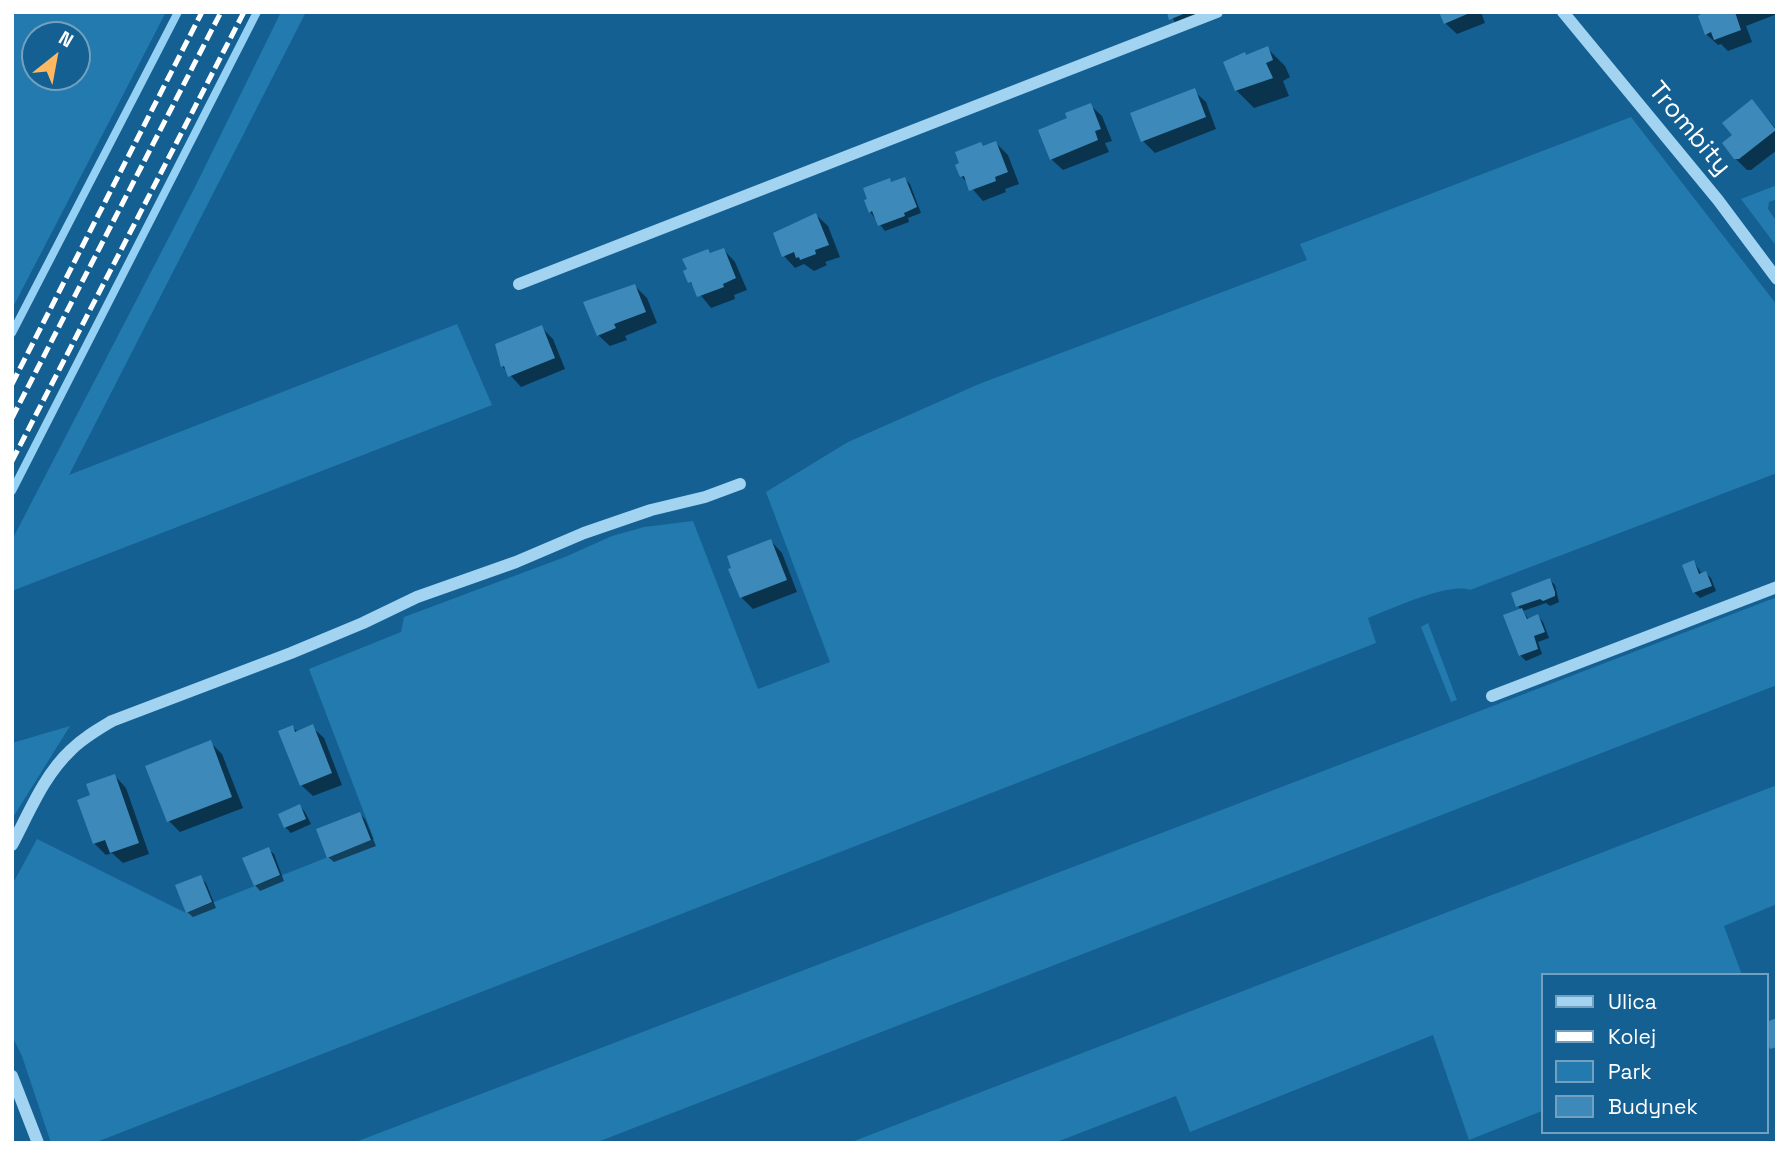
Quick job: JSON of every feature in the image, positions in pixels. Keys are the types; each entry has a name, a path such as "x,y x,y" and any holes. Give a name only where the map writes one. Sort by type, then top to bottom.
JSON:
{"street":[{"path":"519,284 1217,12"},
{"name":"Trombity","path":"1563,12 1718,200 1777,279"},
{"path":"12,845 51,775 70,751 91,733 129,714 291,653 417,597 516,562 584,533 740,484"},
{"path":"1492,696 1777,587"},
{"path":"12,1076 38,1143"}],"green space":[{"path":"12,12 166,12 12,309"},
{"path":"281,12 306,12 69,475 457,324 492,405 12,591 12,540 195,187"},
{"path":"1631,117 1777,305 1777,473 1470,590 1435,593 1368,618 1376,643 94,1143 51,1143 22,1056 12,1036 12,885 37,839 186,913 374,839 309,669 401,632 404,617 565,557 612,536 644,527 693,521 758,689 830,662 766,492 848,442 979,384 1307,260 1300,244"},
{"path":"1777,185 1777,199 1769,202 1768,209 1777,222 1777,247 1741,199"},
{"path":"1777,597 1777,685 595,1143 353,1143"},
{"path":"1428,623 1457,700 1451,702 1421,627"},
{"path":"70,726 12,819 12,743"},
{"path":"1777,785 1777,904 1724,926 1741,973 1540,973 1540,1112 1469,1140 1433,1035 1190,1132 1176,1096 1054,1143 849,1143"}],"building":[{"path":"1167,12 1188,12 1169,20"},
{"path":"1439,12 1472,12 1444,24"},
{"path":"1704,12 1735,12 1741,30 1714,40 1711,32 1705,35 1698,16"},
{"path":"1268,46 1273,60 1266,63 1273,78 1235,91 1223,62"},
{"path":"1195,88 1206,117 1141,142 1130,113"},
{"path":"1752,99 1776,130 1739,159 1734,159 1722,143 1732,135 1722,123"},
{"path":"1091,103 1101,129 1095,131 1098,140 1050,160 1038,130 1067,118 1065,113"},
{"path":"996,141 1008,172 995,177 996,181 969,191 964,176 960,177 955,165 959,163 955,152 981,142 983,146"},
{"path":"905,177 917,207 904,213 905,216 878,226 872,211 869,213 863,188 890,178 891,182"},
{"path":"816,213 829,245 800,260 794,252 782,257 773,233"},
{"path":"724,248 736,278 723,284 724,287 697,297 683,271 687,269 682,259 708,249 710,253"},
{"path":"635,284 646,312 614,324 616,328 597,336 583,302"},
{"path":"542,325 555,358 508,377 504,366 501,367 495,344"},
{"path":"771,539 787,580 740,598 728,569 731,568 727,556"},
{"path":"1694,560 1699,574 1706,571 1712,586 1693,593 1682,565"},
{"path":"1550,578 1555,596 1516,607 1511,593"},
{"path":"1522,608 1527,619 1538,614 1545,632 1534,636 1538,649 1519,656 1503,615"},
{"path":"313,724 332,773 300,786 278,731 293,725 295,732"},
{"path":"211,740 232,797 167,822 145,766"},
{"path":"115,774 139,843 110,853 105,840 93,844 77,800 90,795 86,784"},
{"path":"300,804 306,819 284,828 278,814"},
{"path":"360,812 371,840 327,858 316,829"},
{"path":"269,847 280,875 254,886 242,858"},
{"path":"201,875 212,902 186,913 175,885"},
{"path":"1777,1018 1777,1047 1770,1049 1768,1044 1768,1021"}],"waterway":[{"path":"12,333 178,12"},
{"path":"12,491 257,12"}],"railway":[{"path":"12,384 202,12"},
{"path":"12,418 221,12"},
{"path":"12,461 244,12"}]}
